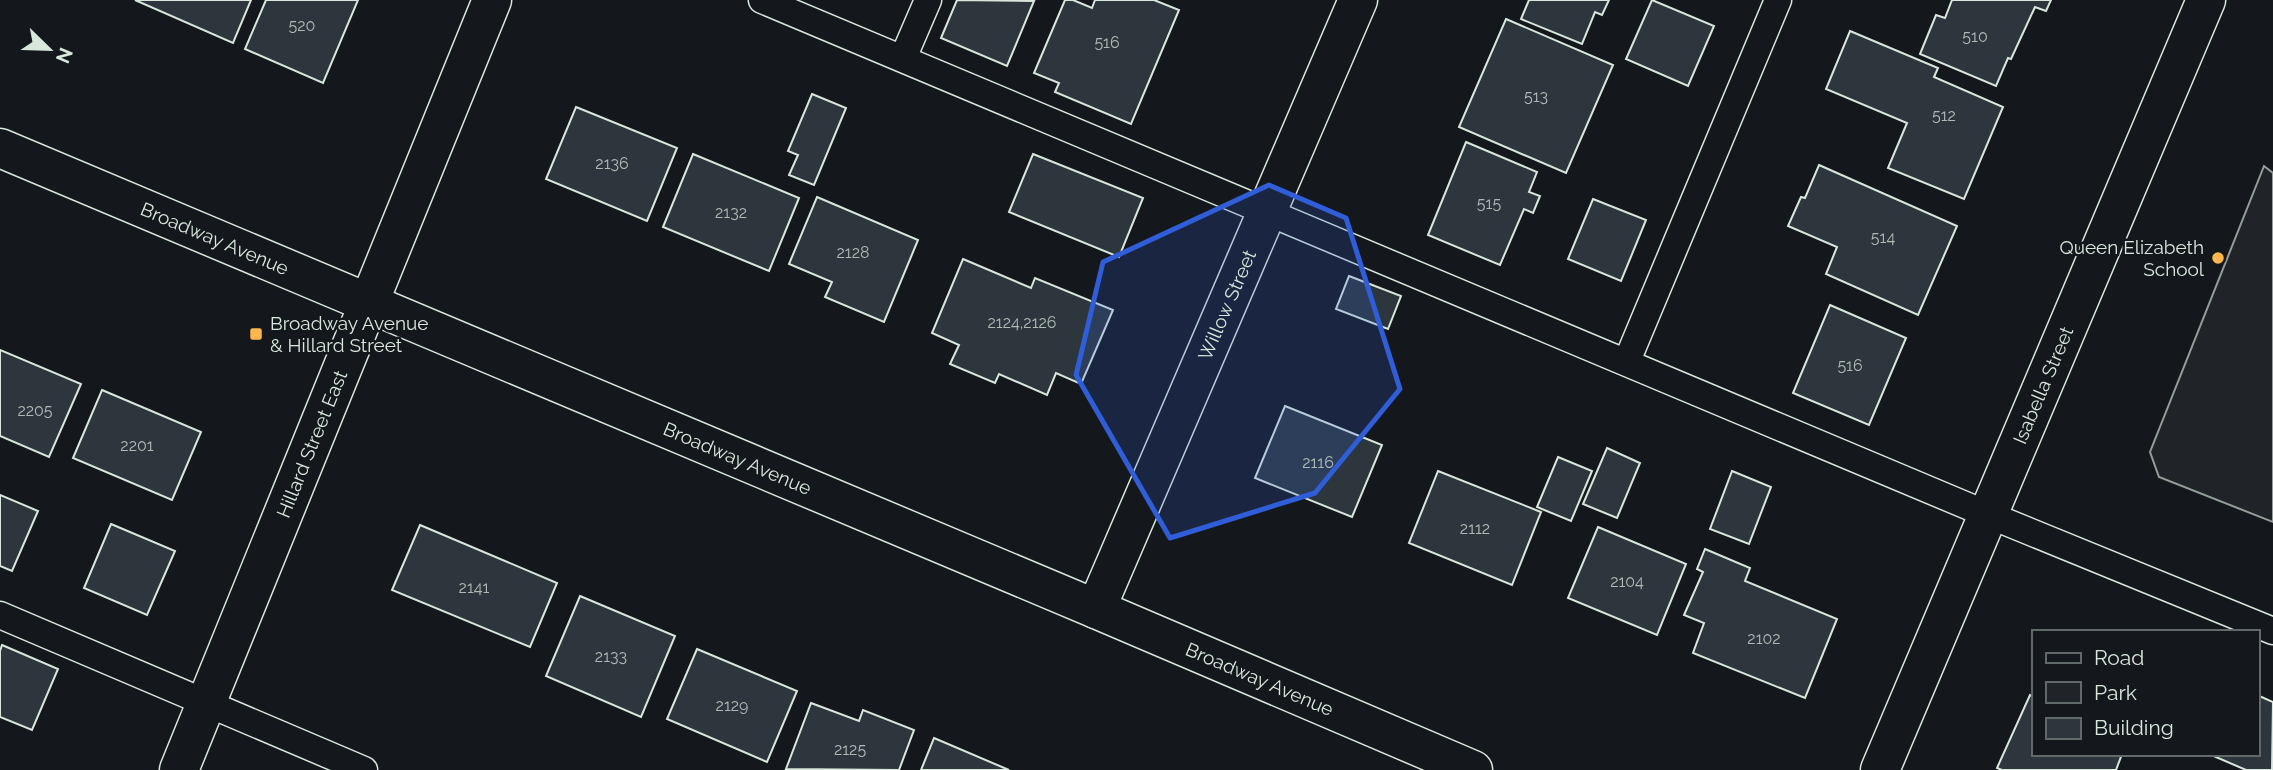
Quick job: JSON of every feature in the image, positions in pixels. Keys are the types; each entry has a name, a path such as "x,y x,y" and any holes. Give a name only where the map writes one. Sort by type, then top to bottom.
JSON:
{"street":[{"name":"Hillard Street East","path":"179,770 492,0"},
{"name":"Willow Street","path":"1096,609 1359,0"},
{"name":"Isabella Street","path":"1880,770 2206,0"},
{"name":"Broadway Avenue","path":"0,148 1473,770"}],"lane":[{"path":"762,0 1989,515 2273,631"},
{"path":"903,58 928,0"},
{"path":"1627,361 1778,0"},
{"path":"0,615 364,770"}],"highlighted area":[{"path":"1269,185 1346,218 1400,389 1315,493 1170,538 1076,375 1103,262"}],"green space":[{"path":"2264,166 2273,173 2273,522 2159,477 2150,452"}],"building":[{"path":"135,0 251,0 233,43"},
{"path":"266,0 358,0 323,83 245,49"},
{"path":"957,0 1034,1 1007,66 941,38"},
{"path":"1065,0 1073,0 1092,8 1095,0 1154,0 1179,10 1131,124 1055,92 1059,83 1034,73"},
{"path":"1529,0 1609,0 1602,15 1595,12 1582,44 1521,19"},
{"path":"1652,0 1714,26 1688,86 1626,59"},
{"path":"1952,0 2051,0 2046,11 2035,7 1996,86 1920,54 1936,15 1945,18"},
{"path":"1506,19 1613,65 1566,173 1459,127"},
{"path":"1850,31 1938,68 1934,77 2003,107 1964,199 1888,168 1907,123 1826,89"},
{"path":"812,94 846,108 814,185 789,175 798,155 788,151"},
{"path":"576,107 677,148 647,221 546,179"},
{"path":"1466,142 1537,172 1529,192 1540,196 1533,213 1524,209 1500,265 1428,235"},
{"path":"693,154 799,198 769,271 663,227"},
{"path":"1033,154 1143,198 1119,257 1009,212"},
{"path":"1819,165 1957,226 1918,315 1826,274 1837,247 1788,226 1801,197 1805,198"},
{"path":"817,197 918,240 884,322 825,297 832,282 789,264"},
{"path":"1593,199 1646,220 1621,281 1568,259"},
{"path":"963,259 1031,288 1035,278 1113,310 1081,384 1056,373 1047,395 999,374 995,383 950,364 959,345 932,333"},
{"path":"1349,276 1401,296 1388,329 1336,309"},
{"path":"1830,305 1906,338 1869,425 1793,393"},
{"path":"0,350 81,384 49,457 0,436"},
{"path":"102,390 201,432 172,500 73,458"},
{"path":"1285,406 1382,445 1352,517 1255,478"},
{"path":"1607,448 1640,463 1617,518 1583,504"},
{"path":"1558,457 1592,471 1571,521 1537,507"},
{"path":"1438,471 1541,512 1512,585 1409,543"},
{"path":"1732,471 1771,487 1749,544 1710,529"},
{"path":"0,495 38,511 12,571 0,566"},
{"path":"111,524 175,551 147,615 84,588"},
{"path":"420,525 557,583 530,647 392,590"},
{"path":"1598,527 1686,564 1657,635 1568,598"},
{"path":"1705,549 1750,568 1745,581 1837,619 1805,698 1693,653 1704,623 1684,615 1703,572 1697,569"},
{"path":"580,596 675,636 641,717 546,676"},
{"path":"2,645 58,669 32,730 0,717"},
{"path":"697,649 797,691 767,762 667,719"},
{"path":"2030,695 2032,756 2121,756 2116,770 1997,768"},
{"path":"2259,696 2273,702 2272,770 2246,770 2214,756 2259,756"},
{"path":"811,703 859,721 863,710 914,730 899,770 786,769"},
{"path":"934,738 1009,770 921,770"}],"place":[{"name":"Queen Elizabeth School","path":"2218,258"},
{"name":"Broadway Avenue & Hillard Street","path":"256,334"}]}
